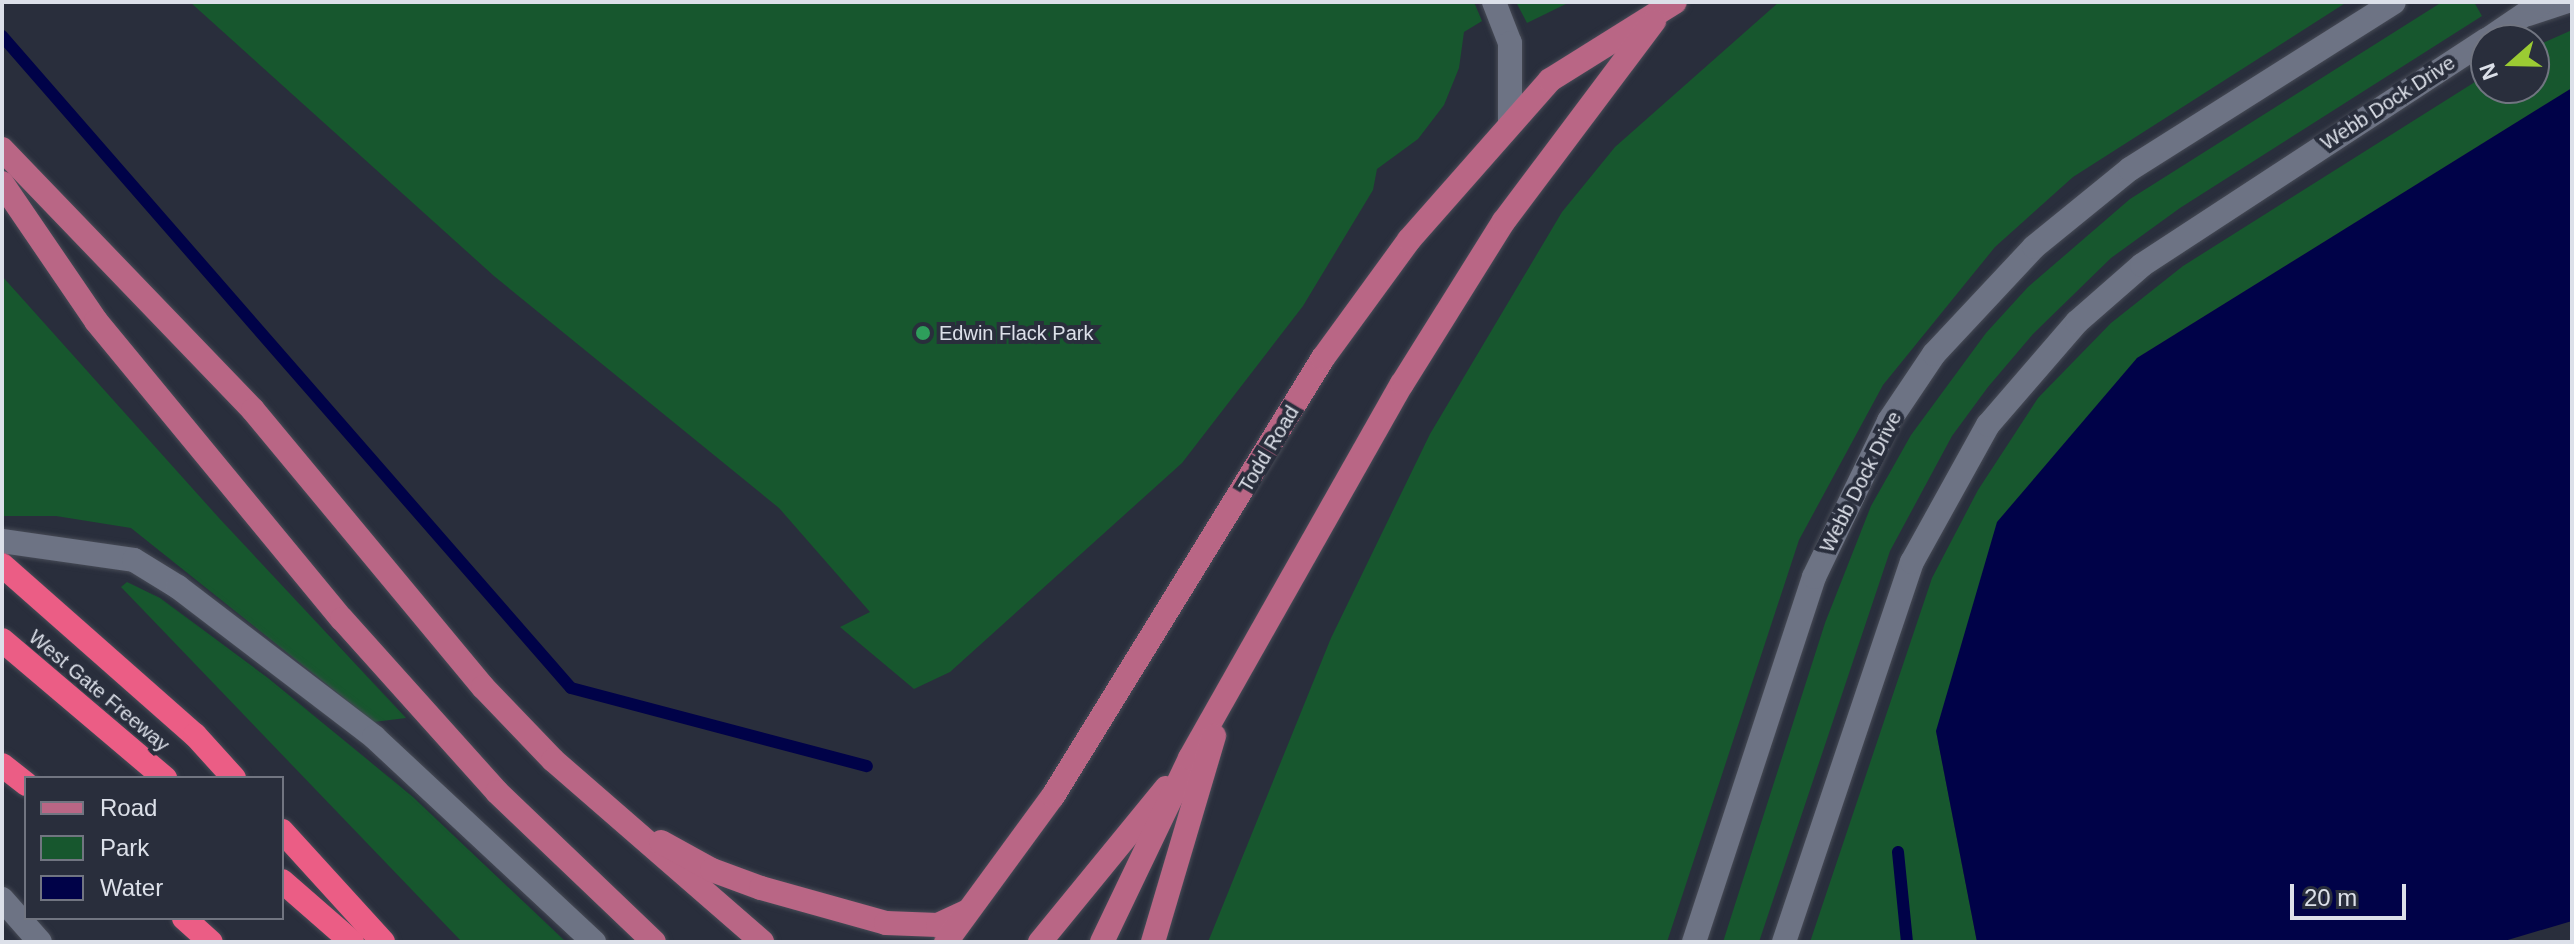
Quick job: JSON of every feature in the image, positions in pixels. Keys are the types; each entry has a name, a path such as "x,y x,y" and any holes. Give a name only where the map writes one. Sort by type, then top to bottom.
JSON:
{"highway":[{"path":"2,565 195,735 232,776"},
{"name":"West Gate Freeway","path":"2,640 163,776"},
{"path":"2,765 24,782"},
{"path":"284,833 383,942"},
{"path":"284,883 352,942"},
{"path":"186,920 211,942"}],"main road":[{"name":"Todd Road","path":"946,942 1133,674 1323,358 1409,240 1550,80 1584,55 1666,9"},
{"name":"Todd Road","path":"1102,942 1190,758 1224,703 1360,457 1482,253 1666,9"},
{"path":"2,149 253,410 483,687 605,807 762,942"},
{"path":"2,183 96,321 342,619 497,792 654,942"},
{"path":"1153,942 1224,703"},
{"name":"Todd Road","path":"1040,942 1190,758"},
{"path":"605,807 712,870 886,923 938,925 972,908"}],"street":[{"path":"1494,2 1510,43 1510,123"},
{"name":"Webb Dock Drive","path":"1694,942 1814,577 1889,421 1934,354 2034,247 2130,169 2394,2"},
{"name":"Webb Dock Drive","path":"2510,24 2534,8 2565,2"},
{"name":"Webb Dock Drive","path":"1784,942 1912,562 1988,425 2077,322 2142,265 2470,50"},
{"path":"2,541 134,560 178,587 374,737 594,942"},
{"path":"2,899 40,942"}],"green space":[{"name":"Edwin Flack Park","path":"190,2 1474,2 1482,21 1464,32 1459,68 1444,105 1418,139 1377,169 1373,190 1303,306 1182,463 950,672 914,689 840,627 870,612 779,508 494,276"},
{"path":"1516,2 1570,2 1527,23"},
{"path":"1779,2 2347,2 2073,177 1995,247 1883,385 1799,540 1667,942 1208,942 1331,638 1430,434 1562,212 1615,147"},
{"path":"2442,2 2474,2 2482,16 2180,208 2111,258 2033,334 1988,387 1952,436 1890,551 1759,942 1723,942 1825,623 1871,506 1911,435 1986,333 2028,287 2130,199"},
{"path":"2572,30 2572,88 2550,102 2550,40"},
{"path":"2470,85 2470,104 2546,104 2137,358 1936,731 1977,942 1810,942 1932,578 1978,490 2038,398 2111,323 2183,266"},
{"path":"2,276 219,518 406,718 374,722 131,528 56,516 2,516"},
{"path":"127,582 160,598 268,678 413,797 566,942 462,942 121,587"}],"water":[{"path":"2572,88 2572,921 2501,942 1977,942 1936,731 1997,522 2137,358"}],"waterway":[{"path":"2,36 571,688 867,766"},
{"path":"1898,852 1907,942"}],"place":[{"name":"Edwin Flack Park","path":"923,333"}]}
